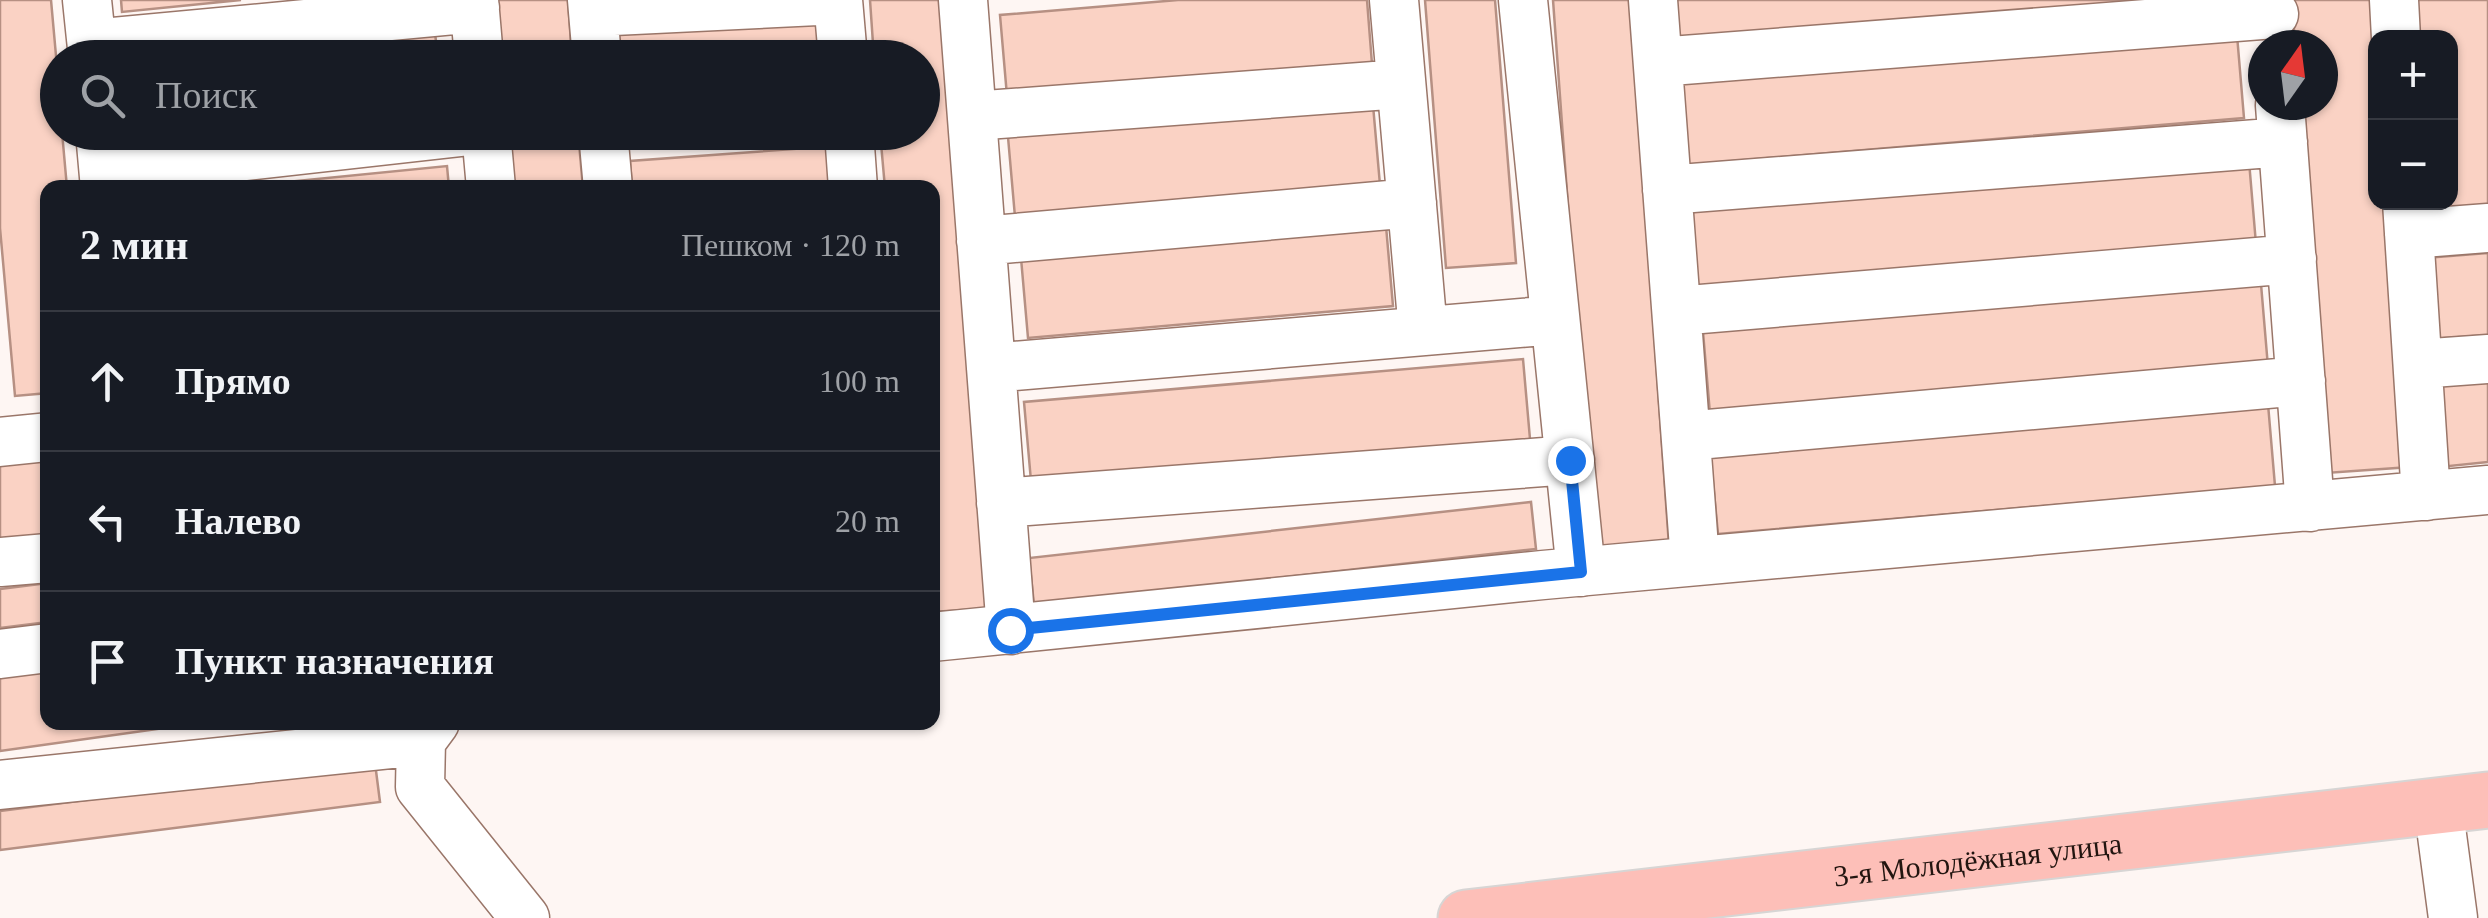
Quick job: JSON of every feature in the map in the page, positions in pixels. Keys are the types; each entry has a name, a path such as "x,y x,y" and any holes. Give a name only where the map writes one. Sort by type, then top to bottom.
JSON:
{"main road":[{"name":"3-я Молодёжная улица","path":"1466,918 2463,803"}],"lane":[{"path":"594,23 838,0 841,40"},
{"path":"963,0 1010,630"},
{"path":"1394,0 1423,331"},
{"path":"1523,0 1581,572"},
{"path":"1653,0 1696,561"},
{"path":"2394,0 2396,30"},
{"path":"91,34 474,4 477,40"},
{"path":"1658,62 2274,20"},
{"path":"972,116 1401,84"},
{"path":"1668,190 2282,123 2310,507"},
{"path":"103,164 260,150"},
{"path":"488,150 490,180"},
{"path":"609,180 612,150"},
{"path":"850,150 852,180"},
{"path":"981,241 1412,204"},
{"path":"2426,496 2408,218 2488,228"},
{"path":"1677,311 2292,259"},
{"path":"991,368 1556,320"},
{"path":"2418,364 2488,359"},
{"path":"1686,436 2301,382"},
{"path":"0,442 40,439"},
{"path":"1001,503 1570,460"},
{"path":"940,636 1696,561 2488,490"},
{"path":"0,562 40,559"},
{"path":"0,654 40,649"},
{"path":"0,785 428,732 420,787 525,918"},
{"path":"2453,918 2463,803"}],"building":[{"path":"0,0 51,0 55,40 40,40 40,150 64,150 66,180 40,180 40,394 15,396 0,228"},
{"path":"121,0 241,0 122,12"},
{"path":"494,0 568,0 571,40 497,40"},
{"path":"870,0 943,0 992,608 940,611 940,180 884,180 882,150 940,150 940,40 873,40"},
{"path":"1178,0 1367,0 1372,64 1007,96 1000,15"},
{"path":"1425,0 1495,0 1516,263 1446,268"},
{"path":"1553,0 1631,0 1669,546 1593,551"},
{"path":"1674,0 2207,0 1678,45"},
{"path":"2292,0 2376,0 2376,30 2368,30 2368,210 2392,210 2410,467 2326,473 2300,120 2338,120 2338,30 2294,30"},
{"path":"2414,0 2488,0 2488,210 2430,214 2430,210 2458,210 2458,30 2416,30"},
{"path":"818,19 820,40 614,40 614,34"},
{"path":"435,33 436,40 366,40"},
{"path":"2237,35 2244,118 1686,165 1679,82"},
{"path":"1373,105 1380,185 1015,217 1008,137"},
{"path":"506,150 580,150 582,180 508,180"},
{"path":"834,150 836,180 631,180 630,161"},
{"path":"2249,161 2256,244 1698,291 1691,208"},
{"path":"447,166 448,180 307,180"},
{"path":"1386,226 1393,306 1028,338 1021,258"},
{"path":"2488,253 2488,335 2432,339 2425,258"},
{"path":"2261,284 2268,367 1710,414 1703,332"},
{"path":"1523,359 1530,439 1031,481 1024,402"},
{"path":"2488,380 2488,462 2440,467 2432,386"},
{"path":"2268,404 2275,486 1718,534 1710,451"},
{"path":"40,451 40,540 0,543 0,454"},
{"path":"1531,502 1536,549 1034,605 1029,558"},
{"path":"40,584 40,623 0,628 0,589"},
{"path":"40,671 40,730 150,730 0,751 0,677"},
{"path":"375,763 380,802 0,850 0,811"}],"route":[{"path":"1010,630 1581,572 1570,460"}]}
